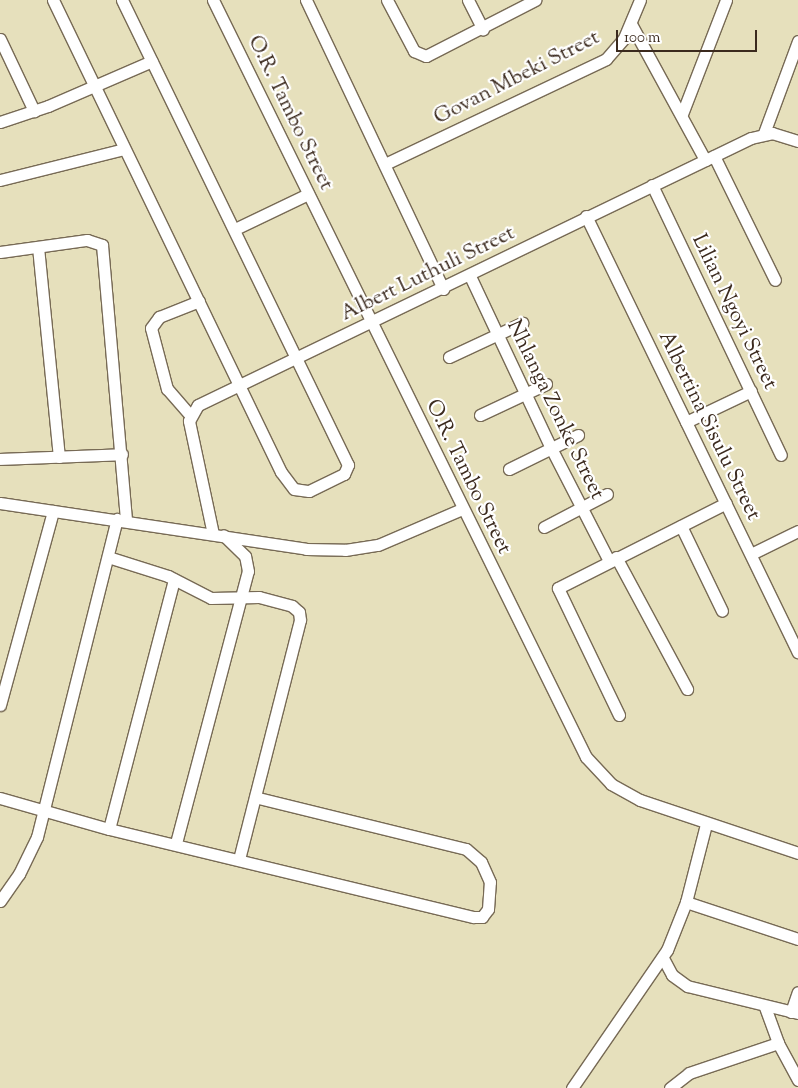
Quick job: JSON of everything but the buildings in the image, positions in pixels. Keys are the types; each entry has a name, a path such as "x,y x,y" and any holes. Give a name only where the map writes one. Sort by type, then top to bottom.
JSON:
{"street":[{"path":"53,0 288,484 302,492 309,491 344,474 348,465 298,357 122,0"},
{"name":"O.R. Tambo Street","path":"213,0 578,743 594,767 611,784 640,800 706,824 798,853"},
{"path":"306,0 385,164 442,289"},
{"path":"387,0 408,43 421,55 432,55 535,0"},
{"path":"468,0 483,29"},
{"name":"Govan Mbeki Street","path":"385,164 600,62 619,46 631,24 640,0"},
{"path":"682,114 726,0"},
{"path":"631,24 709,158 776,280"},
{"path":"0,39 34,111"},
{"path":"798,41 764,133 780,134 798,141"},
{"path":"0,122 34,111 152,61"},
{"name":"Albert Luthuli Street","path":"190,415 198,405 240,384 470,276 652,184 764,133"},
{"path":"0,180 124,149"},
{"name":"Lilian Ngoyi Street","path":"652,184 781,455"},
{"path":"235,229 308,194"},
{"name":"Albertina Sisulu Street","path":"586,216 798,652"},
{"path":"0,252 92,240 102,245 122,454 122,519 108,557 45,811 28,858 0,901"},
{"path":"38,247 59,457"},
{"name":"Nhlanga Zonke Street","path":"470,276 551,448 582,507 687,689"},
{"path":"176,844 248,571 247,560 218,534 190,415 167,389 151,328 159,318 200,301"},
{"path":"449,357 522,323"},
{"path":"480,415 546,384"},
{"path":"686,422 751,391"},
{"path":"509,470 578,435"},
{"path":"0,459 122,454"},
{"path":"544,527 607,494"},
{"path":"0,503 122,519 306,549 345,550 378,544 462,509"},
{"path":"620,716 558,588 726,504"},
{"path":"0,705 53,511"},
{"path":"681,526 722,611"},
{"path":"750,554 798,530"},
{"path":"108,557 174,580 211,598 259,597 286,604 297,609 300,615 239,859"},
{"path":"110,828 174,580"},
{"path":"0,798 110,828 474,917 484,915 491,896 490,882 481,862 466,849 255,797"},
{"path":"572,1088 638,988 663,958 686,902 706,824"},
{"path":"686,902 798,939"},
{"path":"663,958 672,975 687,986 764,1006 794,1012 798,992"},
{"path":"764,1006 778,1043 798,1080"},
{"path":"670,1088 690,1073 778,1043"}]}
